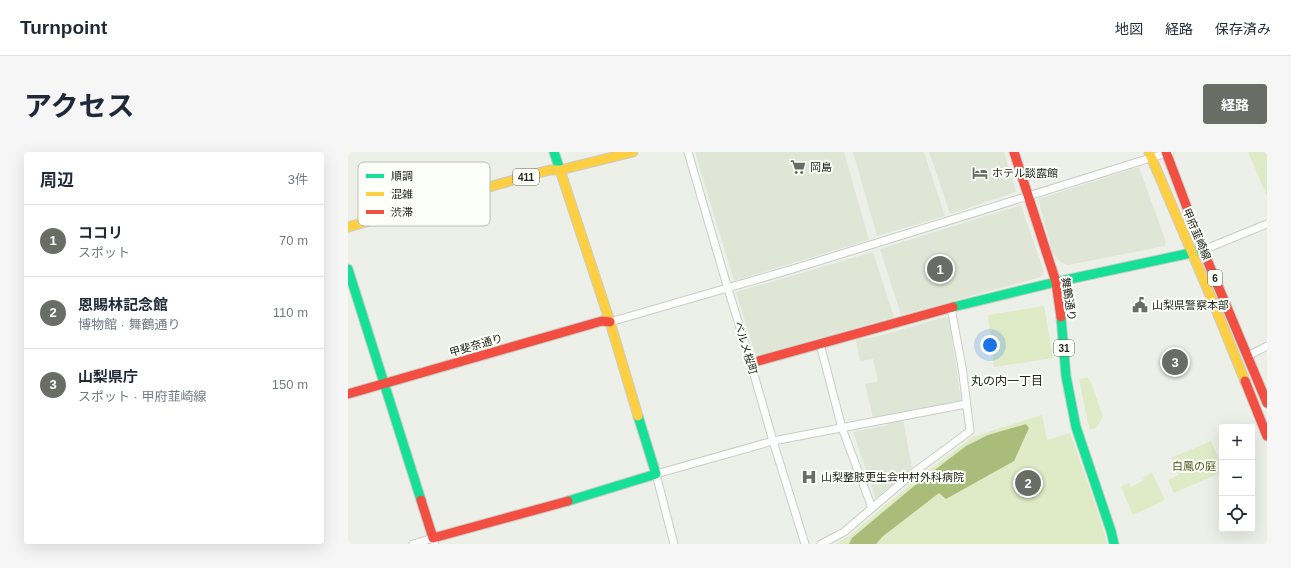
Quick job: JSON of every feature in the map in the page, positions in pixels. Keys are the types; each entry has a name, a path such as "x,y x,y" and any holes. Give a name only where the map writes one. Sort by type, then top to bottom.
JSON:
{"main road":[{"path":"348,269 434,541 656,474 610,322 554,152"},
{"name":"411","path":"490,187 550,170 560,170 633,152"},
{"name":"舞鶴通り","path":"1014,152 1056,282 1066,376 1076,426 1114,544"},
{"name":"甲府韮崎線","path":"1167,152 1204,250 1267,403"},
{"name":"甲府韮崎線","path":"1150,155 1214,302 1267,436"},
{"name":"411","path":"348,227 358,224"},
{"path":"751,364 951,308 1056,282 1204,250"},
{"name":"甲斐奈通り","path":"348,394 602,321 610,322"}],"street":[{"name":"ベルメ桜町","path":"688,152 773,441 805,544"},
{"path":"610,322 728,289 1028,196 1150,155 1167,152"},
{"path":"1204,250 1267,224"},
{"path":"821,544 844,532 913,473 970,431 962,367 951,308"},
{"path":"820,344 842,428 872,508"},
{"path":"1248,356 1267,346"},
{"path":"674,544 656,474 773,441 966,404"},
{"path":"412,544 434,541"}],"shaded area":[{"path":"695,152 844,152 869,240 734,281"},
{"path":"853,152 924,152 945,216 877,236"},
{"name":"ホテル談露館","path":"929,152 1004,152 1016,192 950,214"},
{"path":"1139,167 1166,242 1165,246 1068,265 1062,263 1053,254 1038,199"},
{"path":"1021,205 1044,272 1041,277 901,315 880,249"},
{"path":"873,252 894,317 756,356 736,292"},
{"path":"945,317 949,319 961,401 902,413 912,468 876,499 853,432 888,425 886,415 873,418 865,384 878,381 873,359 860,361 856,340 883,335"},
{"path":"1026,424 1029,428 1014,461 946,499 939,493 882,537 876,544 849,544 852,538 919,482 966,446 988,435"}],"green space":[{"path":"1248,152 1267,152 1267,196"},
{"path":"1044,306 1053,358 994,367 988,315"},
{"path":"1088,378 1092,385 1103,417 1098,425 1093,429 1090,429 1088,423 1079,379"},
{"path":"1042,415 1047,440 1070,433 1098,512 1107,544 835,544 849,536 917,479 973,437"},
{"name":"白鳳の庭","path":"1211,441 1219,460 1219,473 1174,493 1168,480 1179,475 1171,458"},
{"path":"1152,473 1165,500 1133,515 1121,487 1129,483 1131,487 1144,480 1143,477"}],"traffic: fast":[{"path":"554,152 560,170"},
{"path":"953,307 1056,282 1200,251"},
{"path":"348,269 421,500"},
{"path":"1061,317 1066,376 1076,427 1114,544"},
{"path":"568,501 656,474 638,416"}],"traffic: slow":[{"path":"490,187 550,170 560,170 633,152"},
{"path":"1149,152 1245,381"},
{"path":"560,170 610,322 638,416"},
{"path":"348,227 358,224"}],"traffic: jam":[{"path":"1014,152 1056,282 1061,317"},
{"path":"1166,152 1203,250 1267,403"},
{"path":"751,363 953,307"},
{"path":"348,394 602,321 610,322"},
{"path":"1245,381 1267,436"},
{"path":"421,500 433,538 568,501"}],"place":[{"name":"岡島","path":"798,167"},
{"name":"ホテル談露館","path":"980,173"},
{"name":"ココリ","path":"940,269"},
{"name":"山梨県警察本部","path":"1140,305"},
{"name":"山梨県庁","path":"1175,362"},
{"name":"山梨整肢更生会中村外科病院","path":"809,477"},
{"name":"恩賜林記念館","path":"1028,483"}],"district":[{"name":"丸の内一丁目","path":"1007,381"}]}
